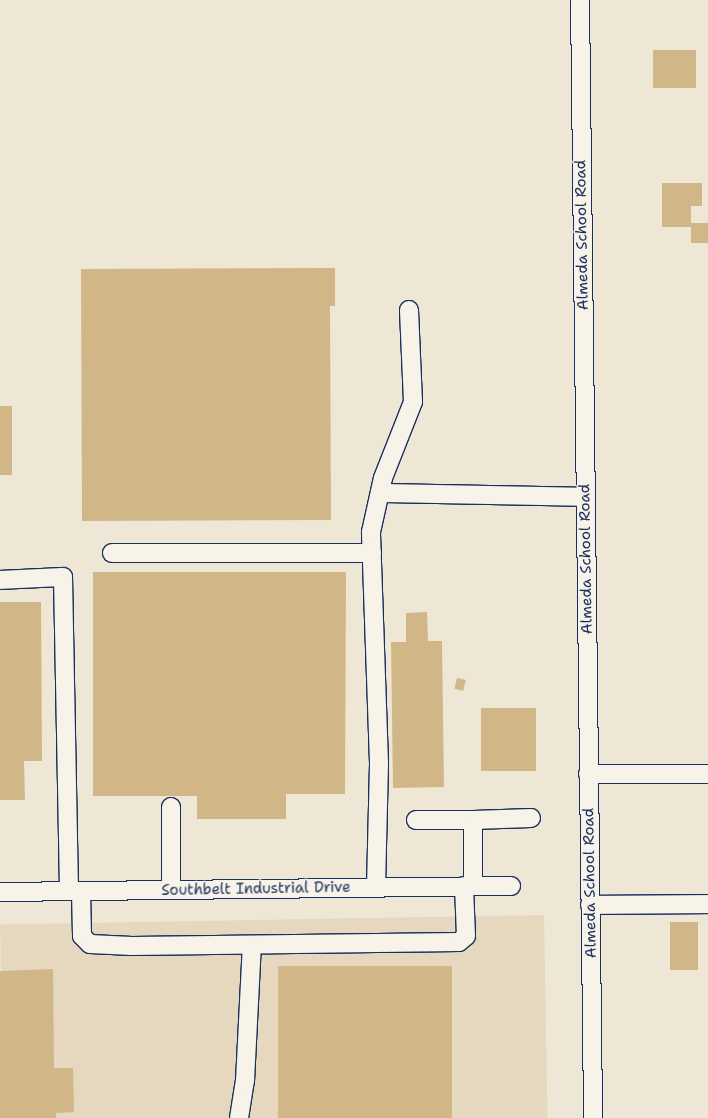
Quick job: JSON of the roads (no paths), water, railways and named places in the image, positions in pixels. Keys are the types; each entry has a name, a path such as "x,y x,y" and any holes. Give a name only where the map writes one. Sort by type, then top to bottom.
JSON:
{"street":[{"name":"Almeda School Road","path":"580,0 593,1118"},
{"path":"376,887 379,763 371,532 383,478 413,402 409,310"},
{"path":"380,493 585,497"},
{"path":"112,553 372,553"},
{"path":"0,580 64,577 67,756 75,891 82,936 90,944 132,946 459,942 466,936 472,820"},
{"path":"588,774 708,774"},
{"path":"171,807 171,890"},
{"path":"416,820 531,818"},
{"name":"Southbelt Industrial Drive","path":"0,892 511,886"},
{"path":"590,905 708,904"},
{"path":"239,1118 245,1081 252,945"}]}
